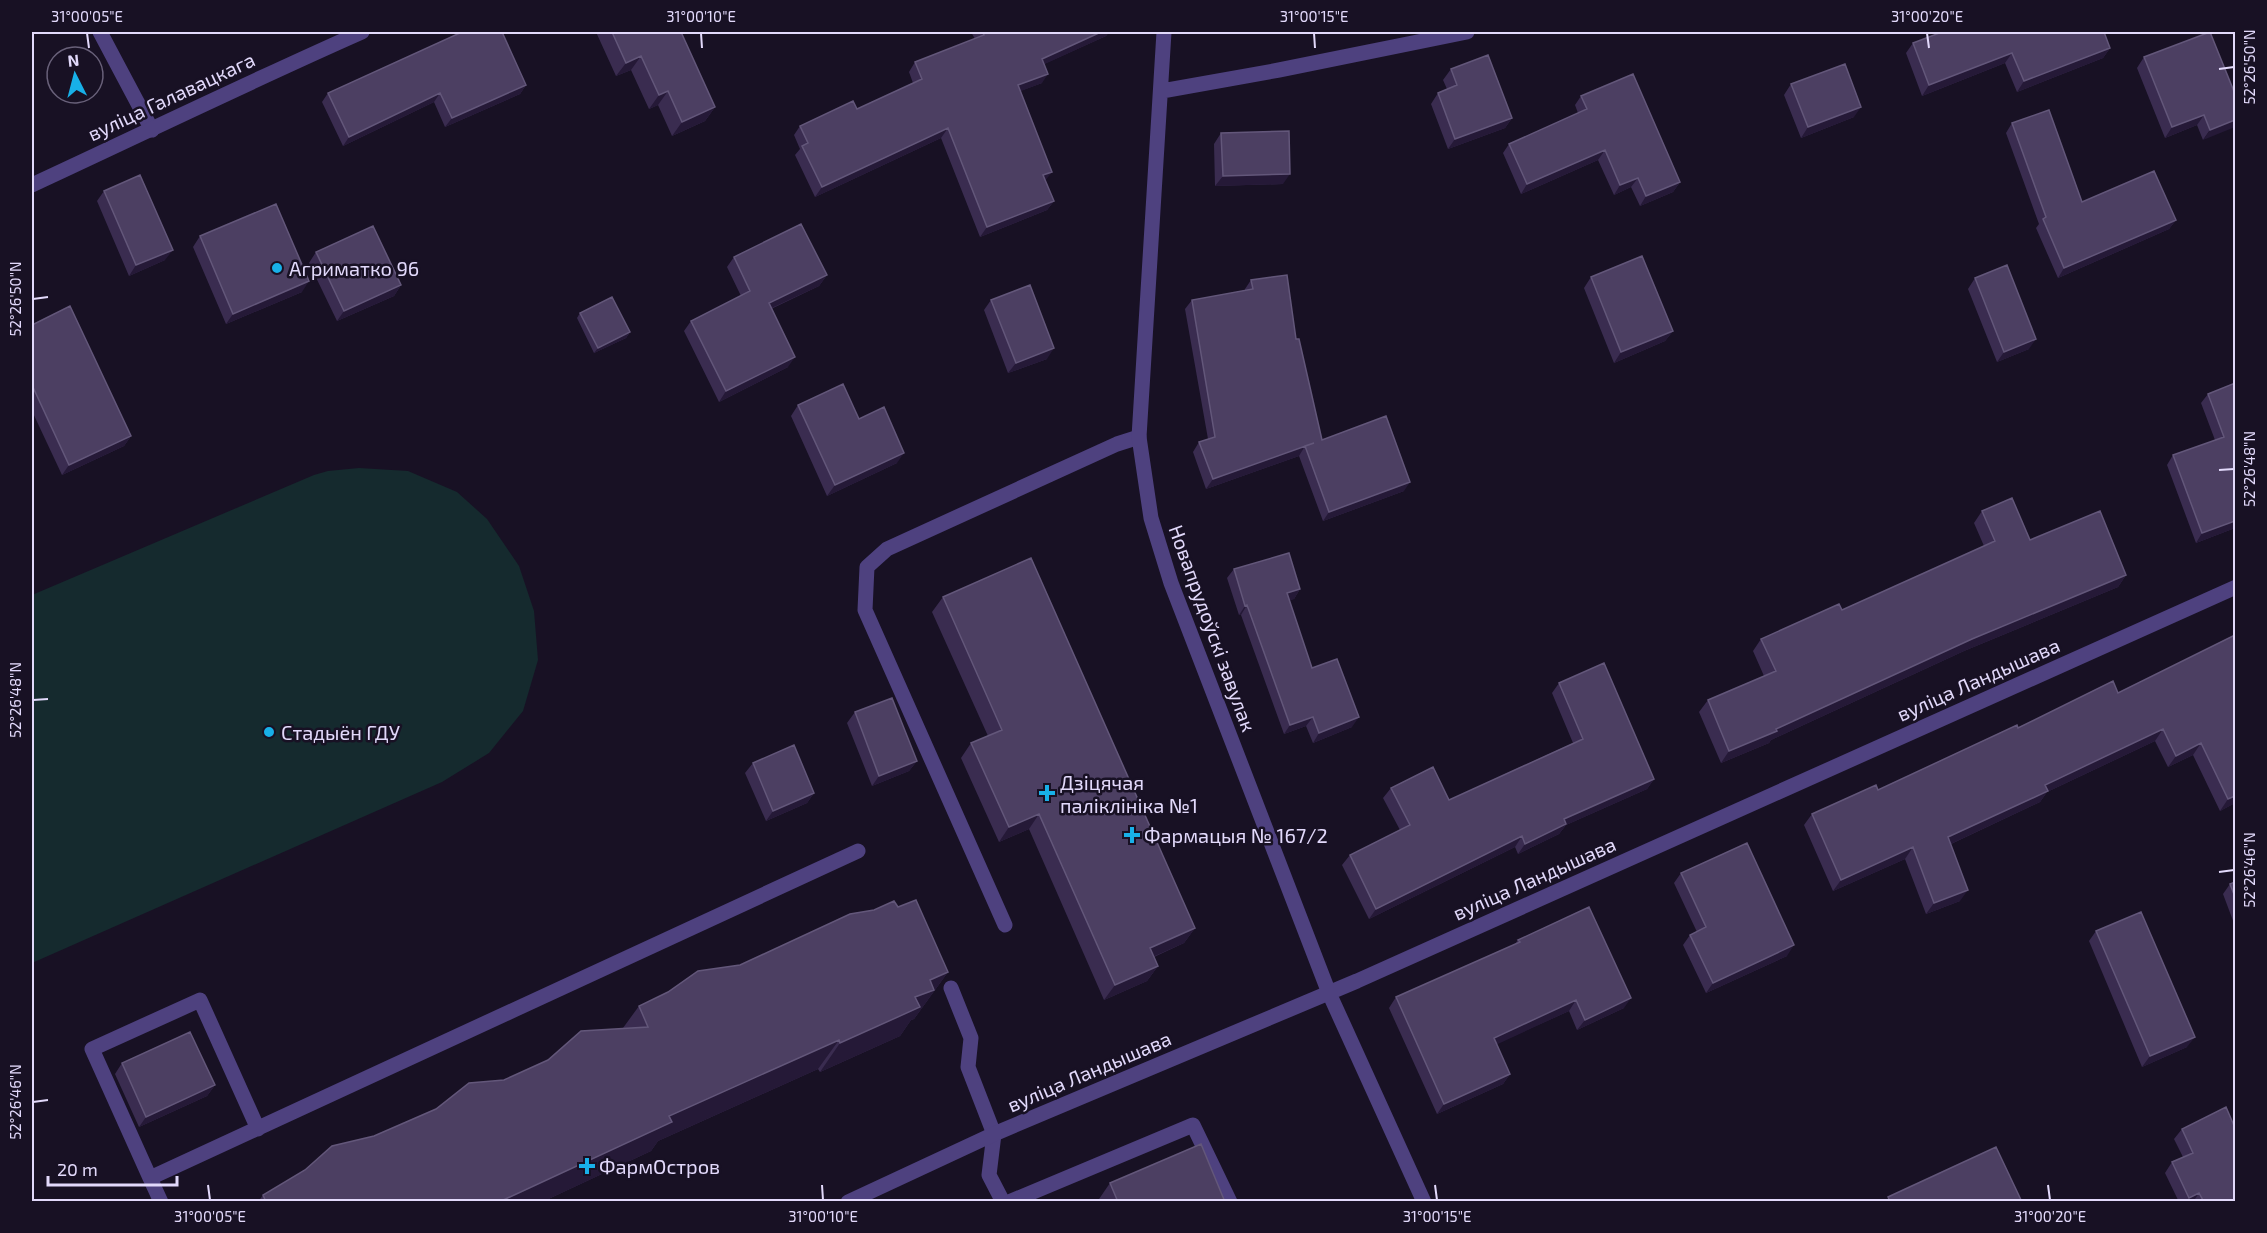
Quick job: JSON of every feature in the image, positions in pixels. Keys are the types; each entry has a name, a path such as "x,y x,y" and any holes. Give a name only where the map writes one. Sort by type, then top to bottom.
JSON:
{"street":[{"path":"100,32 152,130"},
{"name":"вуліца Галавацкага","path":"32,185 152,130 213,99 362,32"},
{"name":"Новапрудоўскі завулак","path":"1164,32 1139,437 1151,518 1170,583 1329,993 1424,1202"},
{"path":"1162,91 1467,32"},
{"path":"1005,925 865,610 867,567 887,549 1117,444 1139,437"},
{"name":"вуліца Ландышава","path":"848,1202 994,1134 1329,993 2235,587"},
{"path":"150,1178 858,851"},
{"path":"951,988 970,1038 968,1067 994,1134 989,1175 1003,1202"},
{"path":"161,1202 92,1049 200,1000 258,1129"},
{"path":"1009,1202 1193,1125 1230,1202"}],"green space":[{"name":"Стадыён ГДУ","path":"359,468 408,471 457,492 487,519 519,566 534,611 538,660 523,711 489,753 442,782 32,963 32,595 314,475 328,471"}],"building":[{"path":"462,32 502,32 526,85 452,118 440,93 349,137 328,93"},
{"path":"612,32 681,32 715,107 682,122 668,91 659,95 641,56 626,63"},
{"path":"982,32 1101,32 1042,59 1048,74 1018,85 1052,172 1043,175 1054,201 987,227 948,128 822,187 802,146 808,143 800,126 853,101 857,109 922,79 915,62 984,35"},
{"path":"1942,32 2104,32 2110,48 2024,81 2012,53 1929,85 1913,43"},
{"path":"2210,32 2235,94 2235,120 2210,130 2204,115 2172,127 2144,57"},
{"path":"1488,55 1512,118 1455,139 1438,93 1457,85 1451,69"},
{"path":"1845,64 1861,107 1808,127 1791,84"},
{"path":"1633,74 1680,182 1646,196 1638,178 1620,185 1605,150 1527,184 1509,144 1587,109 1581,96"},
{"path":"2049,110 2082,202 2154,171 2176,220 2064,268 2043,219 2046,217 2012,123"},
{"path":"1289,131 1290,174 1223,176 1221,133"},
{"path":"140,175 173,250 136,265 104,191"},
{"path":"276,204 309,281 233,314 200,236"},
{"path":"801,224 827,275 769,303 795,357 726,391 691,321 750,291 734,257"},
{"path":"373,226 401,285 344,311 316,252"},
{"path":"1642,256 1673,331 1621,352 1591,277"},
{"path":"2007,265 2036,339 2004,352 1975,278"},
{"path":"1287,275 1296,339 1299,339 1322,440 1386,416 1410,482 1329,512 1305,446 1213,479 1199,442 1215,437 1192,300 1253,289 1251,280"},
{"path":"1030,285 1054,348 1016,363 991,300"},
{"path":"612,297 630,332 598,348 580,313"},
{"path":"70,306 131,436 69,465 32,385 32,325"},
{"path":"2235,383 2235,521 2202,533 2173,455 2224,437 2208,394"},
{"path":"843,384 859,419 884,407 904,453 835,485 798,405"},
{"path":"2012,498 2030,540 2100,511 2126,575 1972,639 1776,729 1777,731 1729,751 1708,700 1776,671 1761,639 1839,604 1842,610 1995,541 1982,511"},
{"path":"1289,553 1300,589 1287,593 1312,668 1337,659 1359,717 1319,733 1313,717 1290,725 1247,605 1245,606 1234,569"},
{"name":"Дзіцячая паліклініка №1","path":"1031,558 1195,928 1150,948 1158,966 1115,985 1039,814 1009,827 971,743 1002,730 943,597"},
{"path":"2235,635 2235,796 2228,799 2201,743 2176,756 2163,729 2045,785 2048,791 1948,837 1968,890 1934,903 1913,847 1841,880 1812,814 1876,785 1878,790 2017,725 2018,728 2113,681 2118,693"},
{"path":"1604,663 1654,779 1564,819 1566,824 1525,844 1522,836 1376,909 1350,855 1410,825 1391,788 1433,767 1449,800 1583,739 1559,683"},
{"path":"892,698 917,761 879,776 855,712"},
{"path":"794,745 814,793 773,811 753,763"},
{"path":"1747,843 1794,945 1713,983 1690,935 1706,927 1681,873"},
{"path":"2235,882 2235,897 2230,884"},
{"path":"916,900 948,972 930,980 934,990 915,997 920,1007 840,1043 839,1040 669,1116 672,1122 499,1202 266,1202 263,1195 305,1170 332,1146 374,1136 436,1109 469,1083 504,1080 548,1060 581,1031 648,1027 639,1006 668,992 698,971 740,965 850,914 874,910 894,901 898,907"},
{"path":"1589,907 1631,998 1585,1020 1576,1000 1494,1038 1510,1074 1444,1104 1396,997 1520,942 1518,940"},
{"path":"2141,912 2195,1037 2150,1056 2096,931"},
{"path":"190,1032 215,1085 146,1117 122,1063"},
{"path":"2226,1107 2235,1128 2235,1202 2204,1202 2199,1193 2189,1198 2172,1162 2193,1153 2182,1129"},
{"path":"1201,1144 1225,1202 1118,1202 1110,1183"},
{"path":"1996,1147 2022,1202 1890,1202 1888,1197"}],"place":[{"name":"Агриматко 96","path":"277,268"},
{"name":"Стадыён ГДУ","path":"269,732"},
{"name":"Дзіцячая паліклініка №1","path":"1047,793"},
{"name":"Фармацыя № 167/2","path":"1132,835"},
{"name":"ФармОстров","path":"587,1166"}]}
